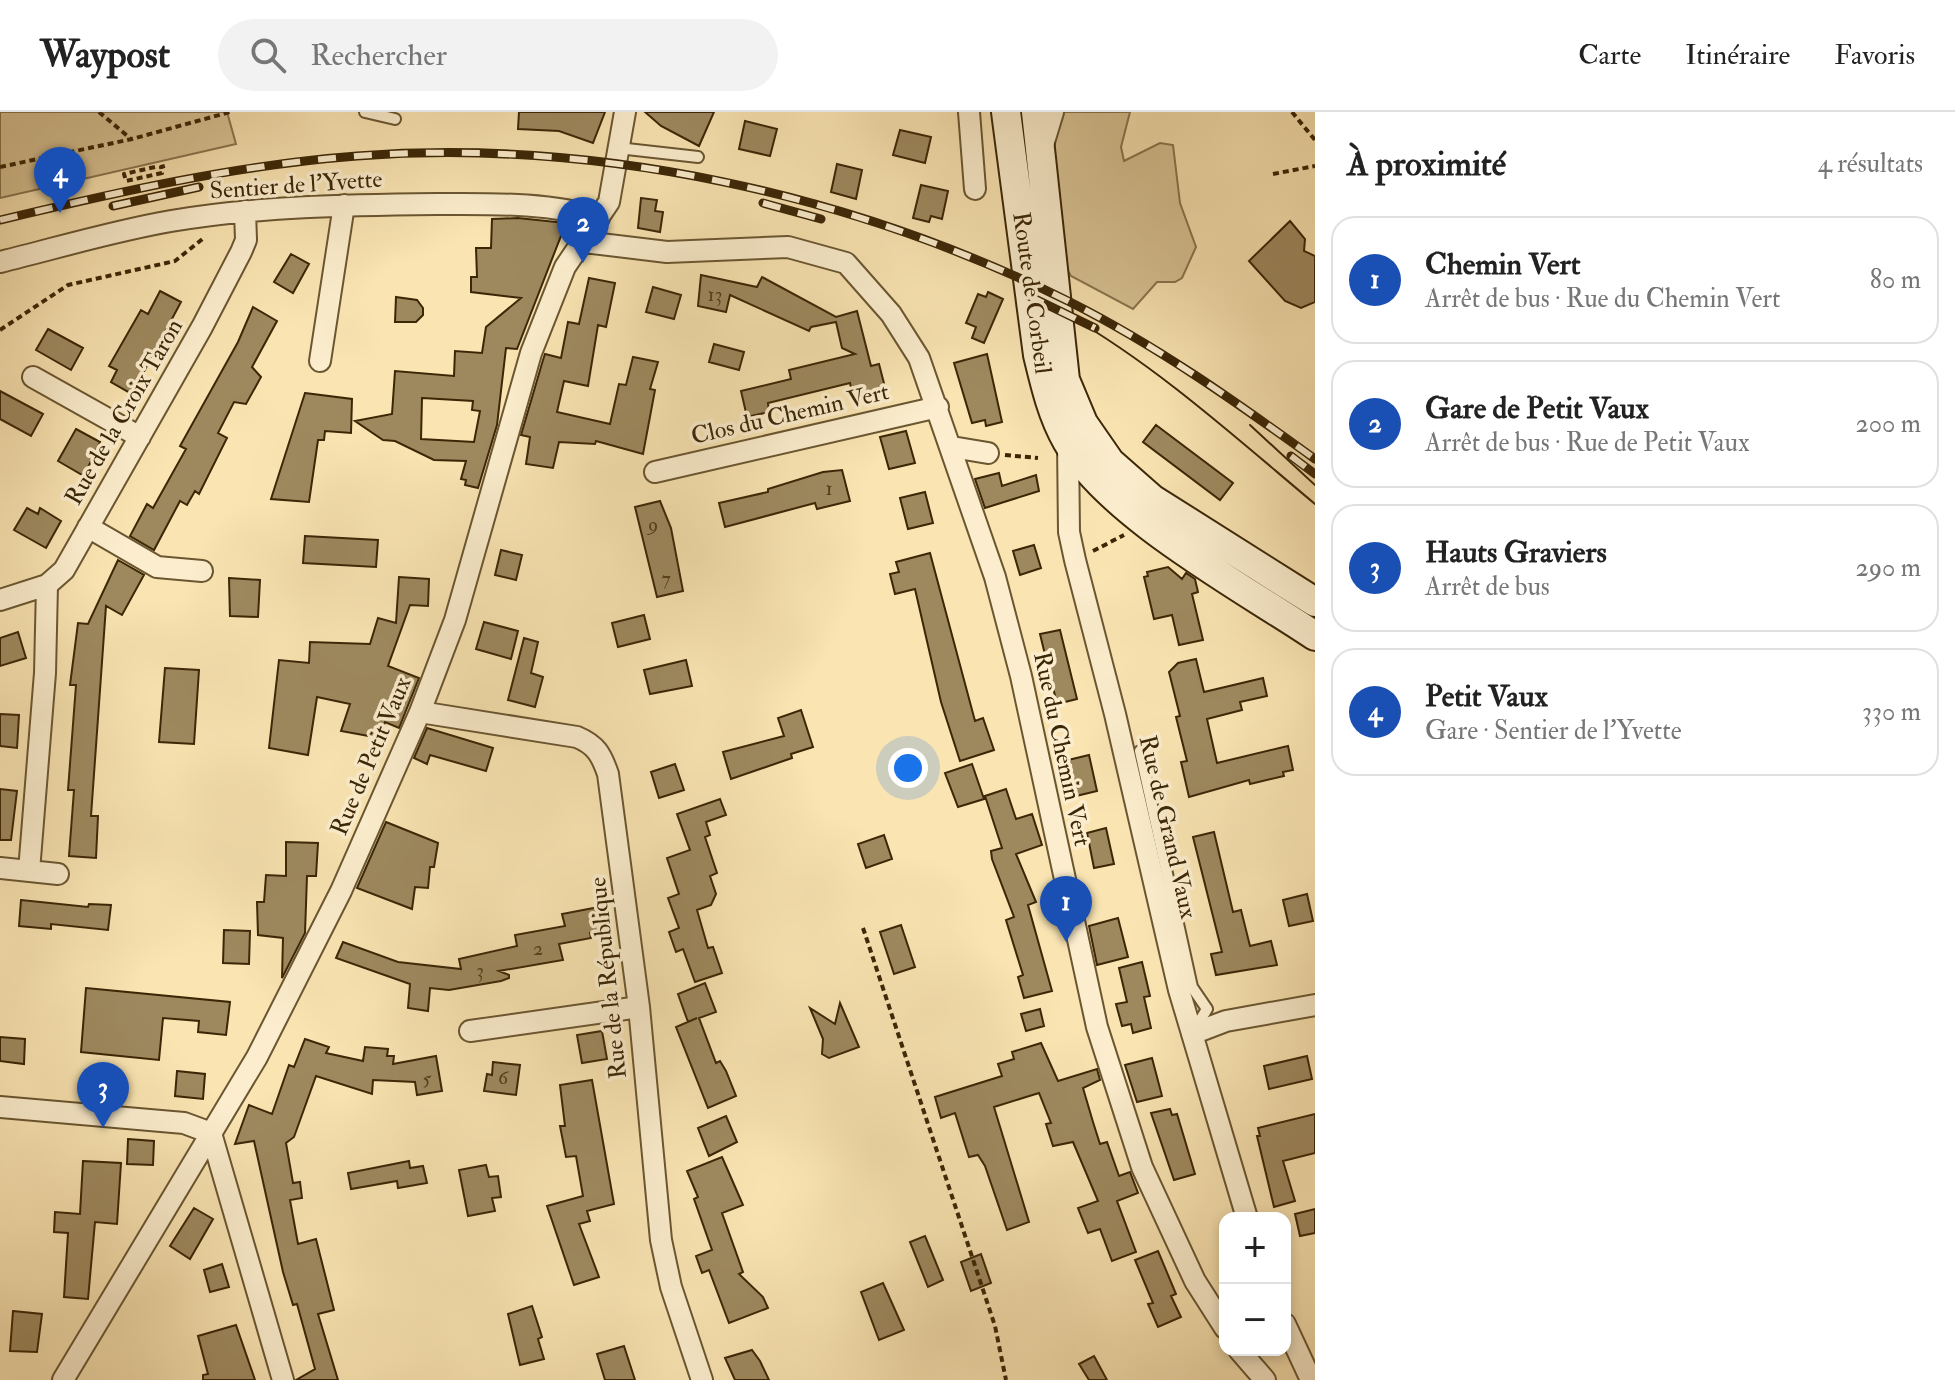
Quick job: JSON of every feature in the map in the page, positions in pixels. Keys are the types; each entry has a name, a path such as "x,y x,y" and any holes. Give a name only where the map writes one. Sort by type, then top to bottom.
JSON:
{"main road":[{"name":"Route de Corbeil","path":"1006,112 1065,380 1083,423 1110,462 1152,499 1315,602"},
{"name":"Route de Corbeil","path":"1036,112 1042,149 1039,264 1047,394 1068,442 1111,495 1143,521 1315,636"}],"street":[{"name":"Rue de Petit Vaux","path":"63,1380 299,979 420,712 455,620 531,353 565,267 584,242 612,193 625,112"},
{"path":"969,112 975,189"},
{"path":"1042,149 1053,112"},
{"path":"320,361 344,205"},
{"name":"Sentier de l'Yvette","path":"0,262 124,230 344,205 528,207 580,212 599,218"},
{"name":"Rue de la Croix Taron","path":"47,585 64,570 241,252 246,218"},
{"name":"Rue du Chemin Vert","path":"584,242 667,252 788,247 846,263 891,314 919,358 995,577 1021,676 1097,1027 1142,1167 1195,1281 1219,1319"},
{"path":"33,377 140,437"},
{"name":"Clos du Chemin Vert","path":"655,472 938,407"},
{"name":"Rue de Grand Vaux","path":"1068,442 1069,532 1075,560 1192,1034 1245,1212"},
{"path":"952,447 988,453"},
{"path":"88,527 157,567 202,571"},
{"path":"0,600 47,585 45,673 29,871"},
{"name":"Rue de la République","path":"420,712 577,737 593,744 608,774 639,1007 661,1240 702,1380"},
{"path":"0,868 58,874"},
{"path":"1192,1034 1226,1021 1315,1005"},
{"path":"470,1031 639,1007"},
{"path":"0,1107 184,1123 211,1133 283,1380"},
{"path":"1291,1337 1309,1375"},
{"path":"1244,1356 1265,1380"}],"lane":[{"path":"365,112 395,119"},
{"path":"618,148 698,157"},
{"path":"1140,751 1192,987 1207,1009 1192,1034"}],"path":[{"path":"99,112 132,139"},
{"path":"206,112 211,117"},
{"path":"0,167 132,139 230,112"},
{"path":"1292,112 1315,140"},
{"path":"155,167 124,174 126,181 162,173 161,167 168,165"},
{"path":"1273,174 1315,166"},
{"path":"0,330 68,285 175,261 214,231 246,218"},
{"path":"988,453 1038,458"},
{"path":"1090,553 1143,521"},
{"path":"863,928 995,1326 1006,1380"}],"shaded area":[{"path":"0,112 227,112 236,144 0,198"},
{"path":"1064,112 1130,112 1121,147 1124,161 1160,143 1173,145 1180,203 1196,247 1182,278 1175,282 1157,282 1133,309 1071,276 1061,259 1052,150"}],"building":[{"path":"519,112 605,112 593,143 559,131 518,129"},
{"path":"645,112 714,112 699,146 661,126"},
{"path":"745,121 777,129 770,156 739,149"},
{"path":"900,130 931,137 925,163 893,155"},
{"path":"837,164 862,170 856,199 831,192"},
{"path":"921,185 948,191 942,219 931,216 929,222 913,218"},
{"path":"641,198 657,200 655,211 663,212 660,232 638,228"},
{"path":"518,218 566,223 517,349 506,348 497,425 478,488 465,485 466,480 461,479 466,461 434,460 395,441 383,440 355,421 392,414 395,371 454,376 455,351 482,353 486,327 521,298 471,292 471,277 477,277 476,248 491,248 492,219","holes":["422,398 473,401 472,410 480,411 474,442 421,439"]},
{"path":"1290,221 1305,239 1304,251 1315,256 1315,302 1301,308 1285,301 1249,261"},
{"path":"291,254 309,264 293,293 274,282"},
{"path":"701,275 757,287 762,277 836,317 857,311 871,366 879,364 887,395 854,402 850,383 768,403 769,412 747,417 741,391 791,379 789,370 855,354 842,348 836,322 811,327 809,331 730,295 726,312 698,306"},
{"path":"589,278 615,283 606,327 598,325 588,386 564,381 557,412 610,424 619,384 626,385 633,357 658,362 650,389 655,390 643,454 596,441 595,444 559,442 553,468 526,464 530,437 521,435 545,354 561,358 568,322 579,324"},
{"path":"653,287 681,295 674,319 646,312"},
{"path":"160,291 181,302 132,394 111,382 117,370 109,366 141,310 148,314"},
{"path":"988,292 1003,299 984,343 972,338 976,327 966,323 978,294 986,297"},
{"path":"396,297 417,300 423,308 423,315 416,322 395,322"},
{"path":"253,307 277,321 252,367 261,377 246,404 234,402 218,433 227,438 199,494 195,491 187,505 180,501 154,550 130,536 147,504 153,508 186,449 180,446 238,342"},
{"path":"48,329 83,348 71,370 36,350"},
{"path":"714,344 744,352 739,370 709,362"},
{"path":"987,354 1002,422 986,426 985,420 972,423 954,363"},
{"path":"0,391 43,414 31,436 0,419"},
{"path":"305,393 352,399 351,433 325,431 324,440 318,440 309,502 271,499"},
{"path":"1156,425 1233,483 1220,500 1143,442"},
{"path":"76,429 100,442 84,476 58,461"},
{"path":"906,431 915,463 889,469 880,437"},
{"path":"842,470 850,501 817,509 815,503 725,527 719,503 768,492 768,489 823,472"},
{"path":"999,473 1002,486 1036,475 1039,491 985,508 975,479"},
{"path":"925,492 933,523 908,529 900,498"},
{"path":"660,501 671,528 683,591 657,597 635,507"},
{"path":"27,508 38,514 40,508 61,521 46,548 14,530"},
{"path":"305,536 378,540 376,567 303,563"},
{"path":"1034,545 1041,568 1020,575 1013,551"},
{"path":"501,550 522,555 516,580 495,575"},
{"path":"930,553 975,721 983,718 994,750 960,761 941,702 915,589 895,594 890,574 899,572 896,562"},
{"path":"118,560 144,575 122,615 106,606 91,816 98,816 96,858 69,856 74,790 68,790 76,685 70,685 78,623 88,624"},
{"path":"1168,567 1182,579 1186,573 1195,579 1198,592 1192,594 1203,640 1179,645 1172,615 1154,619 1144,577 1148,576 1147,572"},
{"path":"399,577 429,579 428,606 410,605 388,666 419,678 399,728 385,722 380,738 341,731 350,704 317,697 308,755 269,748 279,660 309,663 310,642 370,644 378,618 396,623"},
{"path":"229,578 260,580 258,617 230,616"},
{"path":"644,615 650,639 618,647 612,623"},
{"path":"484,622 518,631 511,659 476,649"},
{"path":"1060,630 1077,699 1057,704 1040,634"},
{"path":"18,632 26,658 0,666 0,638"},
{"path":"524,638 538,642 531,673 543,677 535,707 508,700"},
{"path":"1196,659 1204,692 1263,678 1267,696 1240,702 1242,710 1207,719 1217,763 1288,746 1293,770 1283,772 1284,776 1250,784 1249,780 1189,797 1181,762 1187,761 1176,717 1180,716 1169,672 1178,663"},
{"path":"686,660 692,686 650,694 644,670"},
{"path":"165,668 199,670 194,744 159,742"},
{"path":"801,710 813,747 791,754 792,758 731,779 723,752 784,736 778,718"},
{"path":"0,714 19,715 17,748 0,746"},
{"path":"427,728 493,748 486,771 430,755 427,764 414,758"},
{"path":"1089,755 1097,791 1072,797 1064,761"},
{"path":"675,764 684,790 659,798 651,772"},
{"path":"972,764 984,799 958,807 945,773"},
{"path":"0,789 17,791 11,840 0,840"},
{"path":"1006,789 1016,819 1032,814 1042,845 1016,854 1036,902 1028,905 1052,991 1024,998 1018,977 1023,975 1006,920 1014,917 992,859 991,851 1002,848 985,796"},
{"path":"720,799 726,815 706,822 710,835 705,837 717,873 710,876 716,894 711,905 697,910 708,948 713,947 722,973 695,982 683,949 676,952 669,932 679,928 668,898 679,894 667,858 690,850 677,814"},
{"path":"386,822 438,843 434,867 430,867 428,888 415,887 412,909 357,888"},
{"path":"1106,828 1114,864 1094,868 1087,833"},
{"path":"1214,832 1233,912 1241,910 1250,946 1271,941 1277,965 1216,975 1211,954 1222,952 1193,837"},
{"path":"884,835 892,859 866,868 858,844"},
{"path":"286,842 318,843 316,876 307,876 305,933 282,978 283,938 258,935 257,902 264,902 266,875 286,876"},
{"path":"1307,894 1313,921 1289,926 1283,900"},
{"path":"21,900 88,907 89,904 111,905 108,930 51,924 51,929 19,926"},
{"path":"599,907 603,930 590,933 591,938 559,944 563,960 499,971 509,975 501,981 449,990 430,988 428,1011 408,1008 410,984 336,958 343,942 398,962 461,969 459,959 517,946 515,935 565,926 562,914"},
{"path":"1118,918 1128,957 1097,965 1089,926"},
{"path":"901,925 915,967 894,974 880,932"},
{"path":"224,930 250,931 249,964 223,963"},
{"path":"1142,962 1150,996 1144,997 1151,1028 1133,1033 1131,1024 1122,1026 1116,1004 1127,1002 1119,968"},
{"path":"705,983 716,1012 699,1018 716,1063 720,1061 736,1096 708,1108 676,1027 688,1022 678,994"},
{"path":"86,988 230,1002 226,1035 198,1032 199,1021 163,1018 159,1060 81,1052"},
{"path":"840,1003 859,1047 829,1058 822,1054 823,1039 810,1008 835,1024"},
{"path":"1040,1009 1044,1026 1026,1031 1021,1014"},
{"path":"602,1031 607,1059 582,1063 577,1035"},
{"path":"0,1037 25,1039 24,1064 0,1061"},
{"path":"305,1039 329,1047 326,1053 363,1061 365,1047 388,1049 387,1056 394,1056 393,1064 436,1056 442,1091 417,1095 415,1082 373,1080 372,1094 316,1076 294,1137 286,1143 293,1183 300,1182 302,1198 290,1200 298,1244 316,1239 334,1310 318,1314 338,1380 296,1380 315,1369 297,1304 293,1305 283,1272 254,1141 235,1144 249,1105 272,1114 289,1065 294,1067"},
{"path":"1041,1043 1058,1081 1097,1069 1100,1080 1083,1088 1100,1144 1107,1142 1119,1176 1130,1172 1138,1193 1117,1201 1136,1252 1112,1261 1100,1229 1088,1233 1078,1208 1098,1201 1073,1142 1053,1146 1046,1124 1051,1123 1039,1093 994,1107 1029,1222 1007,1230 985,1166 978,1155 969,1157 955,1113 941,1118 935,1097 1002,1076 998,1064 1014,1059 1012,1052"},
{"path":"1307,1056 1312,1079 1269,1089 1264,1066"},
{"path":"1152,1058 1162,1096 1137,1102 1125,1065"},
{"path":"493,1062 520,1065 516,1095 484,1091 487,1074 492,1075"},
{"path":"177,1071 205,1074 203,1099 175,1096"},
{"path":"592,1080 614,1204 587,1211 590,1221 579,1224 599,1277 574,1285 547,1206 583,1196 576,1156 566,1157 560,1126 565,1126 560,1085"},
{"path":"1170,1109 1172,1115 1177,1114 1195,1174 1174,1180 1151,1113"},
{"path":"1315,1114 1315,1153 1283,1161 1295,1201 1274,1207 1257,1136 1260,1136 1258,1128"},
{"path":"726,1116 737,1142 709,1156 698,1128"},
{"path":"128,1139 154,1141 153,1165 127,1164"},
{"path":"722,1157 743,1205 722,1213 743,1272 739,1274 763,1297 768,1308 729,1323 709,1270 702,1273 696,1256 712,1250 694,1199 698,1197 687,1171"},
{"path":"83,1161 121,1163 117,1224 95,1222 88,1299 64,1297 68,1233 54,1232 55,1212 80,1214"},
{"path":"409,1161 410,1168 423,1166 427,1183 398,1188 397,1181 351,1189 348,1173"},
{"path":"486,1165 489,1177 498,1176 501,1197 492,1198 495,1211 468,1216 459,1170"},
{"path":"194,1208 213,1219 190,1259 170,1246"},
{"path":"1315,1209 1315,1233 1300,1236 1295,1214"},
{"path":"925,1236 943,1280 928,1287 910,1242"},
{"path":"1158,1251 1176,1294 1171,1296 1181,1317 1158,1327 1148,1304 1153,1303 1135,1260"},
{"path":"981,1254 991,1283 971,1291 961,1262"},
{"path":"222,1264 229,1287 210,1292 204,1270"},
{"path":"883,1283 904,1330 879,1340 861,1292"},
{"path":"532,1306 542,1337 538,1339 544,1359 520,1365 508,1314"},
{"path":"13,1311 42,1314 37,1352 10,1351"},
{"path":"236,1325 255,1380 203,1380 203,1375 208,1374 198,1336"},
{"path":"624,1346 635,1380 605,1380 597,1354"},
{"path":"752,1350 769,1380 735,1380 725,1358"},
{"path":"1094,1356 1107,1380 1089,1380 1079,1364"}],"tram line":[{"path":"1068,315 1165,380 1315,504"},
{"path":"1250,425 1315,485"}],"railway":[{"path":"0,220 222,173 357,156 448,153 540,156 631,166 722,182 812,203 900,231 985,263 1068,301 1164,355 1315,459"},
{"path":"113,206 199,187"},
{"path":"763,203 821,219"},
{"path":"1027,295 1095,328"},
{"path":"1291,456 1315,474"}],"place":[{"name":"Petit Vaux","path":"60,213"},
{"name":"Gare de Petit Vaux","path":"583,263"},
{"name":"Chemin Vert","path":"1066,942"},
{"name":"Hauts Graviers","path":"103,1128"}]}
